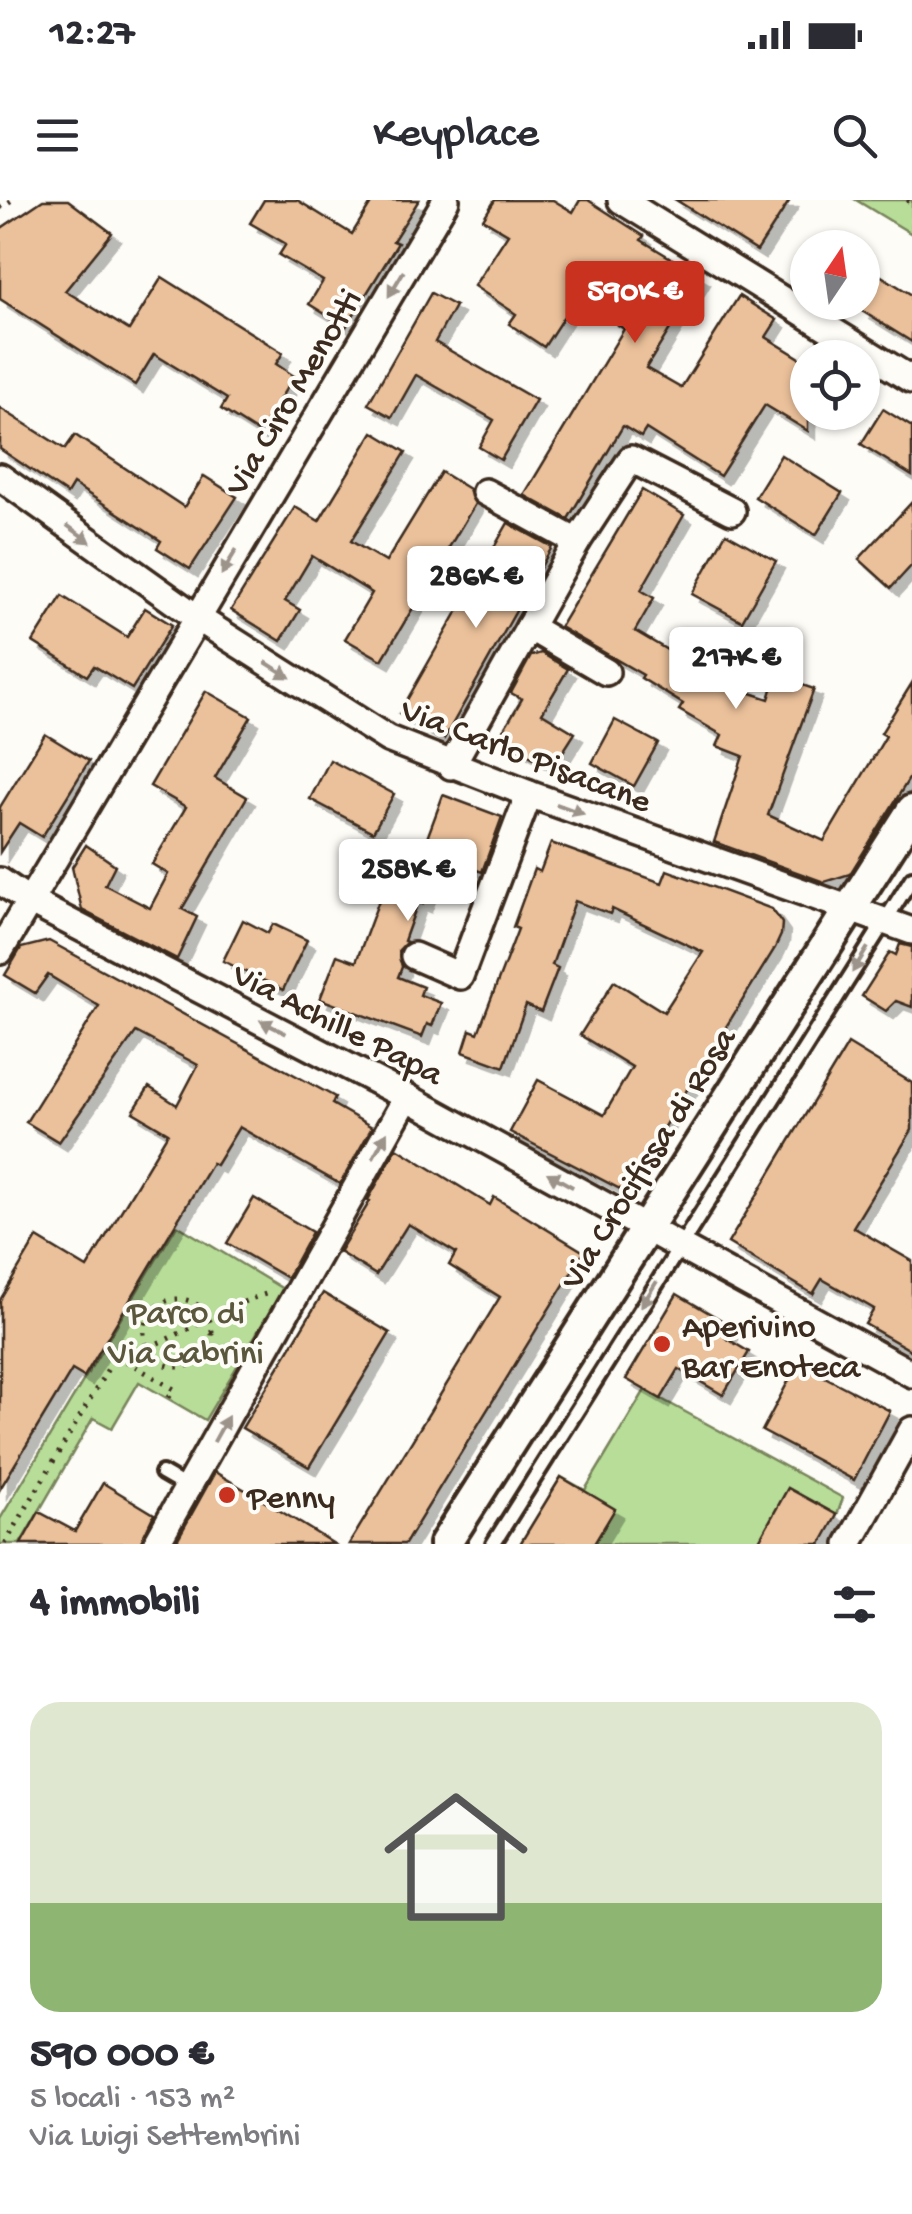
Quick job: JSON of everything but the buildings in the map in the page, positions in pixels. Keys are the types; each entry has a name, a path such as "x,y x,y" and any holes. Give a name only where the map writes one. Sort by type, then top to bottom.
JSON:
{"street":[{"name":"Via Ciro Menotti","path":"0,951 446,200"},
{"path":"621,200 912,380"},
{"path":"451,766 577,542 631,458 732,511"},
{"name":"Via Carlo Pisacane","path":"0,477 196,618 388,739 451,766 912,931"},
{"path":"485,492 577,542"},
{"path":"529,627 606,672"},
{"path":"414,956 460,976 529,794"},
{"name":"Via Crocifissa di Rosa","path":"445,1544 912,810"},
{"name":"Via Achille Papa","path":"0,881 30,902 408,1097 912,1374"},
{"path":"156,1544 408,1097"},
{"path":"849,1544 912,1430"}],"lane":[{"path":"493,1544 912,878"},
{"path":"162,1473 188,1488"}],"path":[{"path":"0,208 12,200"},
{"path":"4,1544 116,1355 148,1349 236,1303 301,1286"},
{"path":"182,1299 192,1302 209,1317 212,1340 199,1360 177,1367 166,1364 148,1349 145,1328 154,1309 162,1303 182,1299"},
{"path":"116,1355 174,1389 166,1404"}],"green space":[{"path":"856,200 912,200 912,234"},
{"name":"Parco di Via Cabrini","path":"177,1225 283,1289 205,1420 139,1382 112,1428 93,1418 20,1544 0,1544 0,1519"},
{"path":"645,1390 843,1498 837,1515 788,1488 757,1544 520,1544 561,1477 585,1490"}],"place":[{"name":"Aperivino Bar Enoteca","path":"662,1344"},
{"name":"Penny","path":"227,1495"}]}
